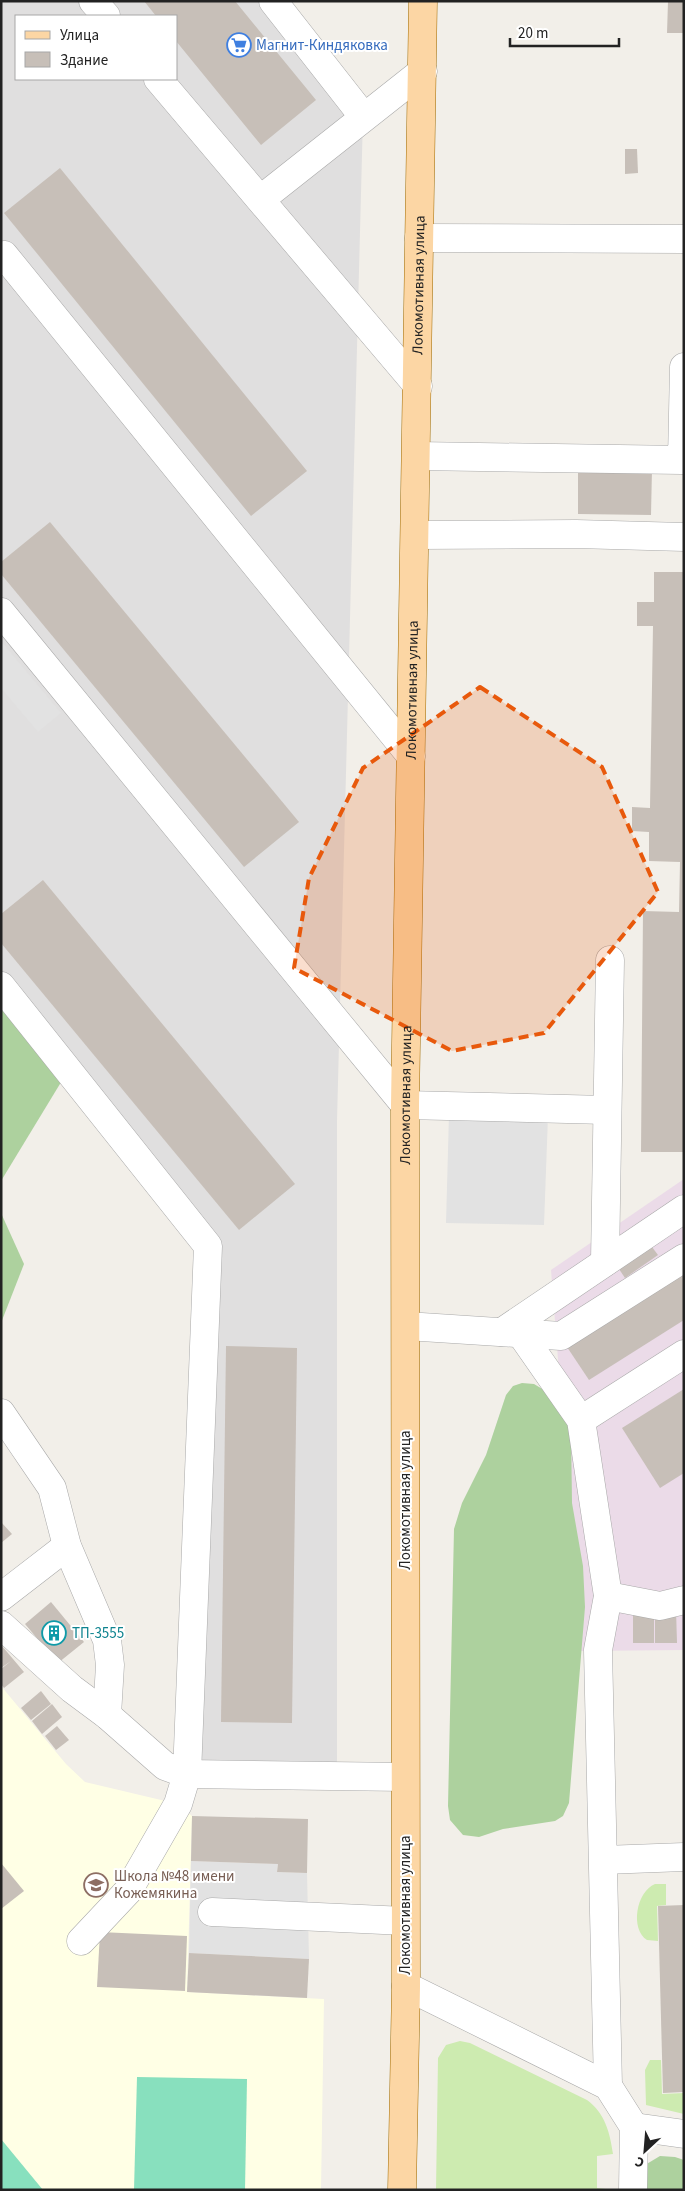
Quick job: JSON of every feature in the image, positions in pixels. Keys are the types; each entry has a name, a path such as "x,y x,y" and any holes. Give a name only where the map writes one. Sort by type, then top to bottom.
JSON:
{"main road":[{"name":"Локомотивная улица","path":"402,2190 406,1986 405,1106 416,535 423,1"}],"street":[{"path":"93,1 105,15"},
{"path":"286,6 363,116"},
{"path":"261,199 363,116 423,71"},
{"path":"159,80 418,386"},
{"path":"419,238 684,238"},
{"path":"4,254 412,756"},
{"path":"417,456 682,460 684,367"},
{"path":"416,535 576,534 684,537"},
{"path":"1,612 405,1106 606,1110"},
{"path":"604,1262 610,960"},
{"path":"1,986 208,1246 188,1774 178,1804 128,1891 81,1941"},
{"path":"511,1333 604,1262 684,1209"},
{"path":"406,1326 561,1336 684,1258"},
{"path":"511,1333 581,1420 608,1596 598,1650 608,2086"},
{"path":"581,1420 684,1354"},
{"path":"1,1413 52,1488 67,1546 107,1640 110,1665 107,1715"},
{"path":"1,1597 67,1546"},
{"path":"608,1596 660,1606 684,1600"},
{"path":"1,1626 72,1689 107,1715 165,1766 188,1774 405,1777"},
{"path":"604,1860 684,1857"},
{"path":"212,1912 405,1921"},
{"path":"406,1986 608,2086 634,2127 633,2190"},
{"path":"634,2127 684,2134"}],"highlighted area":[{"path":"480,687 602,767 658,892 544,1033 452,1051 294,968 309,878 363,768"}],"shaded area":[{"path":"1,1 273,1 363,116 337,1121 337,1777 187,1774 208,1246 1,986"},
{"path":"1,641 61,713 38,732 1,688"},
{"path":"449,1114 548,1116 544,1225 446,1223"},
{"path":"684,1179 684,1650 581,1651 551,1270"},
{"name":"Школа №48 имени Кожемякина","path":"1,1686 66,1764 85,1782 178,1804 192,1816 187,1992 324,1999 321,2190 1,2190"},
{"path":"191,1861 278,1864 277,1872 307,1873 309,1959 189,1953"}],"green space":[{"path":"1,994 66,1074 1,1181"},
{"path":"1,1213 24,1264 1,1323"},
{"path":"522,1383 534,1384 544,1390 566,1417 571,1432 572,1503 583,1566 585,1607 569,1803 563,1816 555,1821 503,1829 479,1837 463,1835 450,1820 448,1806 454,1529 462,1503 486,1455 506,1395 513,1386"},
{"path":"655,1884 666,1884 666,1905 657,1906 658,1941 647,1940 642,1935 638,1928 637,1920 643,1895"},
{"path":"460,2041 470,2043 587,2100 593,2105 606,2124 613,2154 597,2156 597,2188 614,2190 436,2190 438,2058 446,2045"},
{"path":"650,2060 661,2060 662,2094 684,2093 684,2114 646,2105 645,2070"},
{"path":"137,2077 247,2079 245,2190 134,2190"},
{"path":"1,2139 43,2190 1,2190"},
{"path":"660,2156 684,2160 684,2190 637,2190 645,2165"}],"building":[{"path":"144,1 235,1 316,100 261,145 178,43 178,15 155,15"},
{"path":"668,1 684,1 684,33 667,33"},
{"path":"625,149 637,149 638,173 625,174"},
{"path":"60,168 307,471 251,516 4,213"},
{"path":"578,468 652,469 651,515 578,514"},
{"path":"50,522 299,822 244,867 1,574 1,562"},
{"path":"654,572 684,572 684,1152 641,1152 643,911 679,912 680,862 649,861 649,832 632,831 632,807 650,808 653,626 637,626 637,602 654,602"},
{"path":"43,880 295,1184 239,1230 1,943 1,914"},
{"path":"649,1243 658,1255 625,1278 617,1266"},
{"path":"684,1273 684,1320 589,1380 567,1347"},
{"path":"226,1346 297,1348 292,1723 221,1722"},
{"path":"684,1389 684,1473 660,1488 622,1428"},
{"path":"1,1522 12,1534 1,1543"},
{"name":"ТП-3555","path":"51,1602 84,1642 58,1663 25,1624"},
{"path":"633,1608 654,1608 654,1643 633,1643"},
{"path":"655,1608 676,1609 677,1643 655,1643"},
{"path":"2,1646 24,1672 4,1688 1,1684 1,1669 11,1661 1,1668"},
{"path":"41,1691 51,1704 31,1720 21,1708"},
{"path":"52,1704 62,1717 42,1734 32,1721"},
{"path":"57,1726 69,1740 56,1750 45,1736"},
{"path":"192,1816 308,1819 307,1873 277,1872 278,1864 191,1861"},
{"path":"1,1863 24,1891 1,1909"},
{"path":"684,1905 684,2092 663,2093 658,1906"},
{"path":"100,1932 187,1936 185,1991 97,1987"},
{"path":"189,1953 309,1959 307,1998 187,1992"}],"place":[{"name":"Магнит-Киндяковка","path":"239,45"},
{"name":"ТП-3555","path":"54,1633"},
{"name":"Школа №48 имени Кожемякина","path":"96,1885"}]}
